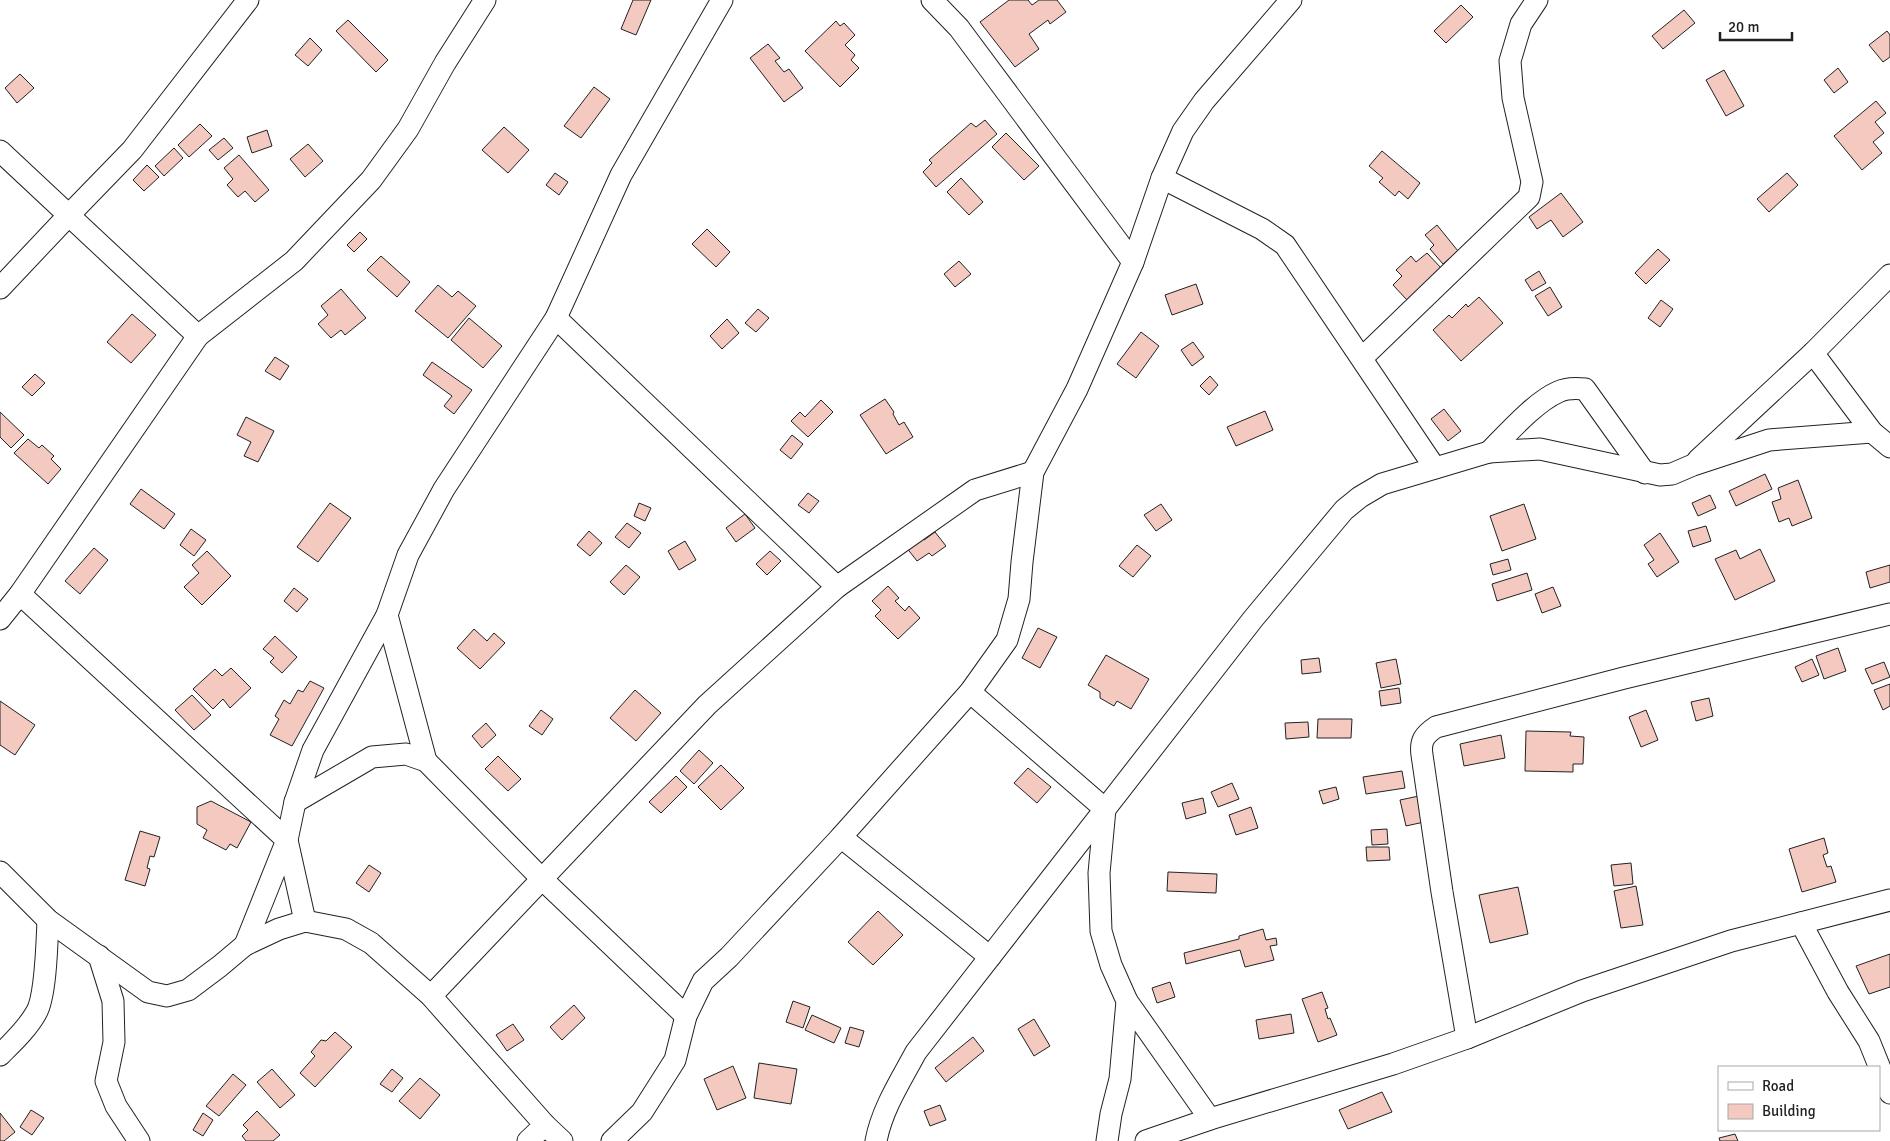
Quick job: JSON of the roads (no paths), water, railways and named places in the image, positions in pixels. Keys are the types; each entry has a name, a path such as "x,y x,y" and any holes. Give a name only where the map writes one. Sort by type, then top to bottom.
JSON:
{"street":[{"path":"0,288 132,150 248,0"},
{"path":"305,921 287,840 7,604 198,336 294,261 371,180 408,129 445,63 485,0"},
{"path":"245,945 287,840 295,802 313,750 387,615 408,555 444,489 556,318 621,175 722,0"},
{"path":"932,0 959,28 1133,262"},
{"path":"612,1141 642,1112 675,1060 686,1016 703,981 729,957 841,837 970,692 1007,640 1019,599 1032,472 1077,389 1133,262 1162,178 1183,131 1204,101 1291,0"},
{"path":"1362,358 1529,197 1532,182 1513,98 1510,61 1521,24 1537,0"},
{"path":"0,151 198,336"},
{"path":"1162,178 1262,229 1285,245 1435,468"},
{"path":"1693,465 1813,353 1890,275"},
{"path":"556,318 837,587"},
{"path":"1813,353 1872,432 1890,447"},
{"path":"1489,452 1539,404 1558,392 1572,388 1585,389 1645,473"},
{"path":"876,1141 877,1132 892,1096 916,1052 1253,619 1344,510 1360,497 1382,484 1489,452 1540,448 1660,475 1672,474 1693,465 1769,440 1872,432"},
{"path":"431,996 707,705 837,587 975,490 1032,472"},
{"path":"1467,1038 1442,892 1420,743 1426,733 1436,727 1624,678 1890,614"},
{"path":"387,615 426,760"},
{"path":"970,692 1105,809"},
{"path":"295,802 372,757 406,754 426,760 542,879 686,1016"},
{"path":"1105,809 1099,873 1101,931 1112,965 1127,1001 1210,1119"},
{"path":"841,837 990,957"},
{"path":"0,872 48,920 148,992 167,996 188,990 245,945 279,929 305,921 346,929 371,944 431,996 545,1126 562,1141"},
{"path":"1146,1141 1210,1119 1393,1064 1467,1038 1582,991 1731,941 1890,900"},
{"path":"0,1055 38,1012 43,984 48,920"},
{"path":"1801,923 1838,992 1869,1041 1879,1066"},
{"path":"99,956 114,1001 114,1042 106,1081 116,1106 140,1141"},
{"path":"1107,1141 1110,1114 1120,1079 1127,1001"},
{"path":"1880,1068 1890,1093"},
{"path":"528,1141 545,1126"}]}
